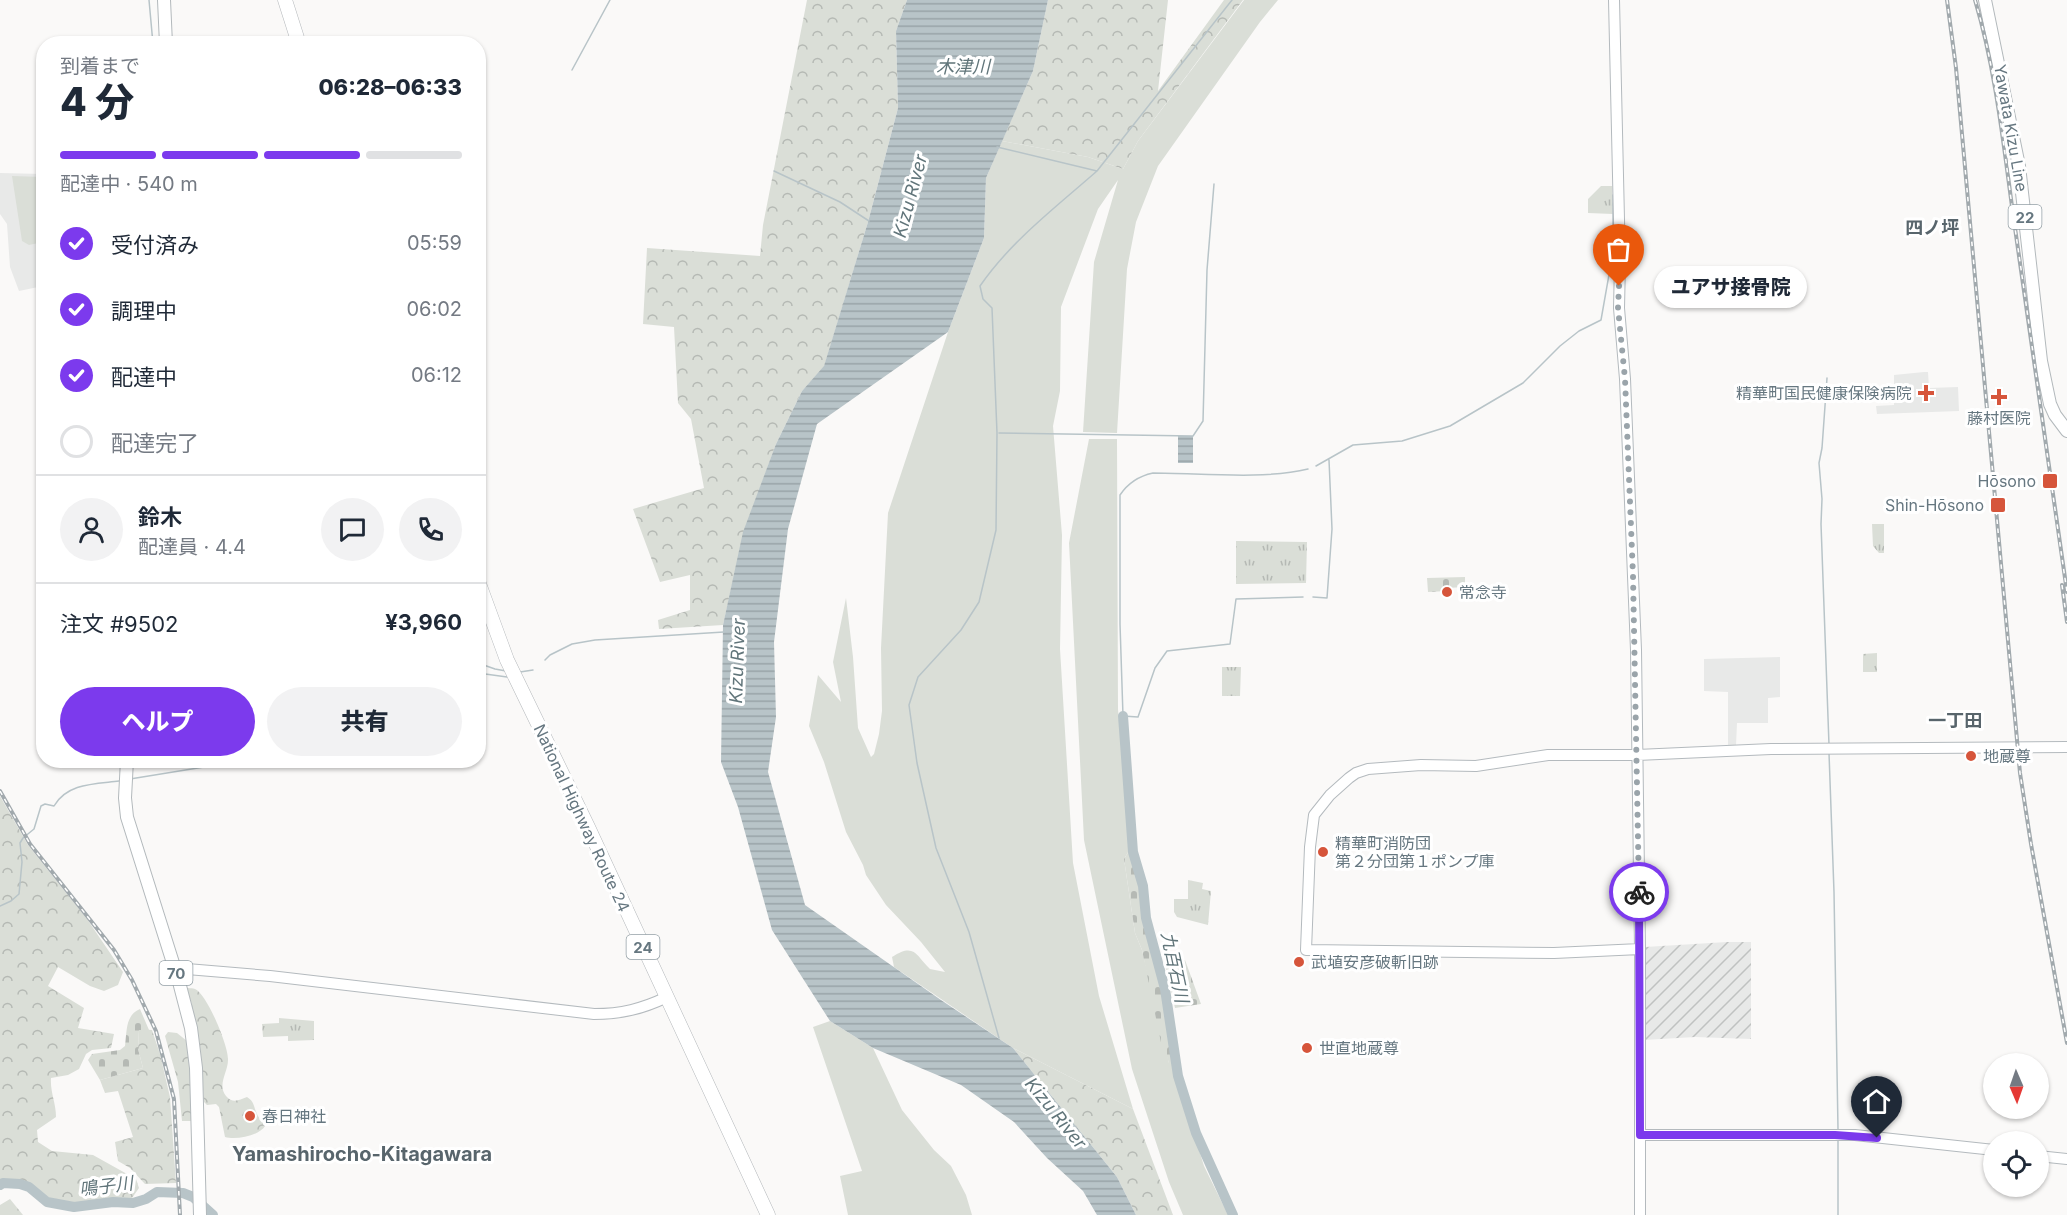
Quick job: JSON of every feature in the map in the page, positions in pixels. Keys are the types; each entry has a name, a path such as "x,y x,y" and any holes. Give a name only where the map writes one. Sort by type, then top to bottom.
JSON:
{"highway":[{"path":"285,0 296,36"},
{"name":"National Highway Route 24","path":"486,604 516,680 768,1215"}],"main road":[{"path":"164,0 166,36"},
{"name":"Yawata Kizu Line","path":"1985,0 2019,166 2041,361 2050,404 2067,431"},
{"name":"70","path":"127,768 125,798 127,817 189,1015 195,1054 200,1215"}],"street":[{"path":"1614,0 1620,264 1618,308 1625,379 1633,556 1640,949 1640,1215"},
{"path":"1640,949 1554,953 1306,950 1310,847 1314,815 1330,795 1356,773 1389,766 1496,764 1537,756 1637,755 1771,748 2067,747"},
{"path":"175,968 281,977 594,1014 627,1012 667,997"},
{"path":"1640,1135 1855,1136 1983,1149"},
{"path":"2049,1157 2067,1159"}],"shaded area":[{"path":"0,173 36,174 36,287 19,291 10,267 7,224 0,214"},
{"name":"精華町国民健康保険病院","path":"1928,372 1929,388 1958,387 1959,411 1877,414 1876,406 1894,405 1894,375"},
{"path":"1780,657 1780,697 1768,698 1768,723 1737,723 1736,746 1728,746 1728,692 1704,691 1704,659"},
{"path":"1751,942 1751,1039 1695,1037 1644,1040 1645,947"}],"green space":[{"path":"807,0 907,0 896,31 898,108 868,222 824,367 802,391 776,444 744,532 723,625 659,629 658,620 690,610 690,575 660,582 633,509 704,488 691,419 678,403 674,327 643,324 647,248 760,256 763,225"},
{"path":"1048,0 1168,0 1158,91 1224,0 1243,0 1138,141 1123,169 1088,157 1002,141 1033,71"},
{"path":"1244,0 1278,0 1158,166 1136,222 1127,269 1117,433 1083,432 1094,262 1118,180 1098,209 1061,307 1060,391 1053,426 1062,535 1060,649 1073,863 1099,996 1133,1109 1013,1048 894,967 892,957 910,951 914,952 930,969 945,972 921,942 886,905 866,875 846,832 824,762 809,726 818,675 841,702 833,662 846,598 858,728 871,757 874,754 882,711 881,648 888,513 948,332 984,238 986,178 1002,141 1088,157 1123,169 1138,141"},
{"path":"12,176 36,177 36,244 29,245 22,241"},
{"path":"1601,186 1612,186 1613,214 1588,213 1588,199"},
{"path":"1089,439 1117,439 1118,709 1130,849 1124,859 1135,933 1142,950 1169,1063 1174,1063 1204,1166 1228,1215 1183,1215 1169,1182 1132,1069 1084,840 1069,543"},
{"path":"1872,524 1884,524 1884,553 1879,553 1873,546"},
{"path":"1236,541 1307,542 1306,583 1236,584"},
{"path":"1465,577 1465,587 1428,592 1427,578"},
{"path":"1877,653 1877,672 1863,672 1863,654"},
{"path":"1222,667 1241,667 1240,696 1222,696"},
{"path":"0,796 28,845 87,919 123,972 118,985 104,991 90,986 58,967 48,986 84,1008 78,1028 114,1034 111,1048 92,1050 86,1054 79,1069 68,1075 51,1078 56,1117 37,1130 38,1142 52,1151 93,1155 136,1179 139,1188 132,1198 87,1203 61,1202 45,1196 18,1180 0,1180"},
{"path":"1130,849 1166,1012 1174,1063 1169,1063 1167,1057 1164,1057 1142,950 1135,933 1124,859"},
{"path":"1188,880 1203,883 1202,889 1211,891 1208,925 1177,917 1174,912 1174,899 1188,899"},
{"path":"1185,960 1201,1004 1175,1008 1165,964"},
{"path":"185,988 194,989 200,993 211,1010 221,1033 228,1060 223,1083 226,1096 236,1101 247,1097 265,1126 253,1135 225,1137 219,1107 216,1104 207,1105 204,1102 199,1040 191,1001"},
{"path":"140,1009 149,1030 139,1030 138,1049 143,1068 100,1080 88,1060 92,1054 120,1050 125,1046 129,1020"},
{"path":"279,1018 314,1021 314,1040 288,1041 288,1036 263,1037 262,1024 279,1023"},
{"path":"830,1021 873,1048 902,1110 934,1150 951,1166 966,1195 972,1215 848,1215 840,1176 862,1171 813,1027"},
{"path":"139,1029 152,1030 160,1054 170,1097 176,1183 145,1184 130,1168 118,1161 115,1142 133,1137 118,1091 105,1093 100,1080 143,1068 138,1049"},
{"path":"168,1032 177,1033 187,1041 194,1121 182,1121 178,1082 165,1036"},
{"path":"1013,1048 1133,1109 1173,1215 1136,1215 1117,1177"},
{"path":"10,1199 23,1215 0,1215 0,1205"}],"water":[{"name":"木津川","path":"907,0 1048,0 1033,71 986,178 984,238 948,332 817,424 788,529 774,642 776,717 768,772 805,905 1013,1048 1117,1177 1136,1215 1097,1215 1083,1191 1047,1158 1014,1122 961,1085 873,1048 830,1021 772,930 738,807 721,762 723,625 743,532 776,444 802,391 824,366 868,222 898,108 896,31"},
{"path":"1178,436 1193,436 1193,463 1178,463"}],"waterway":[{"path":"149,0 152,36"},
{"path":"572,70 610,0"},
{"path":"997,147 1097,171 1232,0"},
{"path":"774,171 840,202 869,221"},
{"path":"999,1038 969,932 936,848 917,763 909,705 918,677 961,630 979,602 996,530 997,433 992,308 983,299 980,286 1020,239 1097,171"},
{"path":"999,433 1193,436 1203,421 1207,270 1214,184"},
{"path":"1316,466 1353,445 1402,441 1450,426 1523,383 1560,346 1579,331 1601,320 1613,252 1613,195"},
{"path":"1827,378 1819,463 1829,745"},
{"path":"1313,597 1327,598 1332,529 1329,460"},
{"path":"1303,597 1236,599 1230,644 1167,651 1155,668 1138,717 1123,716 1120,495 1134,481 1153,473 1252,475 1308,469"},
{"name":"Kizu River","path":"545,660 572,644 595,640 724,632"},
{"path":"486,666 506,671"},
{"path":"520,672 533,670"},
{"path":"486,674 507,677"},
{"name":"九百石川","path":"1123,716 1133,852 1143,886 1146,918 1165,989 1178,1076 1196,1133 1233,1215"},
{"path":"1829,753 1838,1129"},
{"path":"130,779 198,768"},
{"path":"0,906 19,894 22,862 20,843 34,829 41,806 45,804 54,806 66,793 82,786 119,781"},
{"path":"1838,1140 1838,1215"},
{"name":"鳴子川","path":"0,1185 3,1183 20,1184 29,1187 47,1202 74,1207 113,1202 133,1203 157,1192 183,1193 193,1197 213,1215"}],"railway":[{"path":"1947,0 1956,68 2020,773 2067,1043"},
{"path":"1975,0 1989,56 1999,113 2067,592"},
{"path":"2062,585 2067,622"},
{"path":"0,791 30,844 114,950 132,980 156,1031 174,1099 180,1215"}],"way so far":[{"path":"1619,286 1618,308 1625,379 1636,650 1639,892"}],"place":[{"name":"ユアサ接骨院","path":"1619,286"},
{"name":"精華町国民健康保険病院","path":"1926,393"},
{"name":"藤村医院","path":"1999,397"},
{"name":"Hōsono","path":"2050,481"},
{"name":"Shin-Hōsono","path":"1998,505"},
{"name":"常念寺","path":"1447,592"},
{"name":"地蔵尊","path":"1971,756"},
{"name":"精華町消防団 第２分団第１ポンプ庫","path":"1323,852"},
{"name":"武埴安彦破斬旧跡","path":"1299,962"},
{"name":"世直地蔵尊","path":"1307,1048"},
{"name":"春日神社","path":"250,1116"}],"district":[{"name":"四ノ坪","path":"1932,227"},
{"name":"一丁田","path":"1955,720"},
{"name":"Yamashirocho-Kitagawara","path":"362,1154"}],"route":[{"path":"1639,892 1640,1135 1835,1135 1877,1138"}]}
